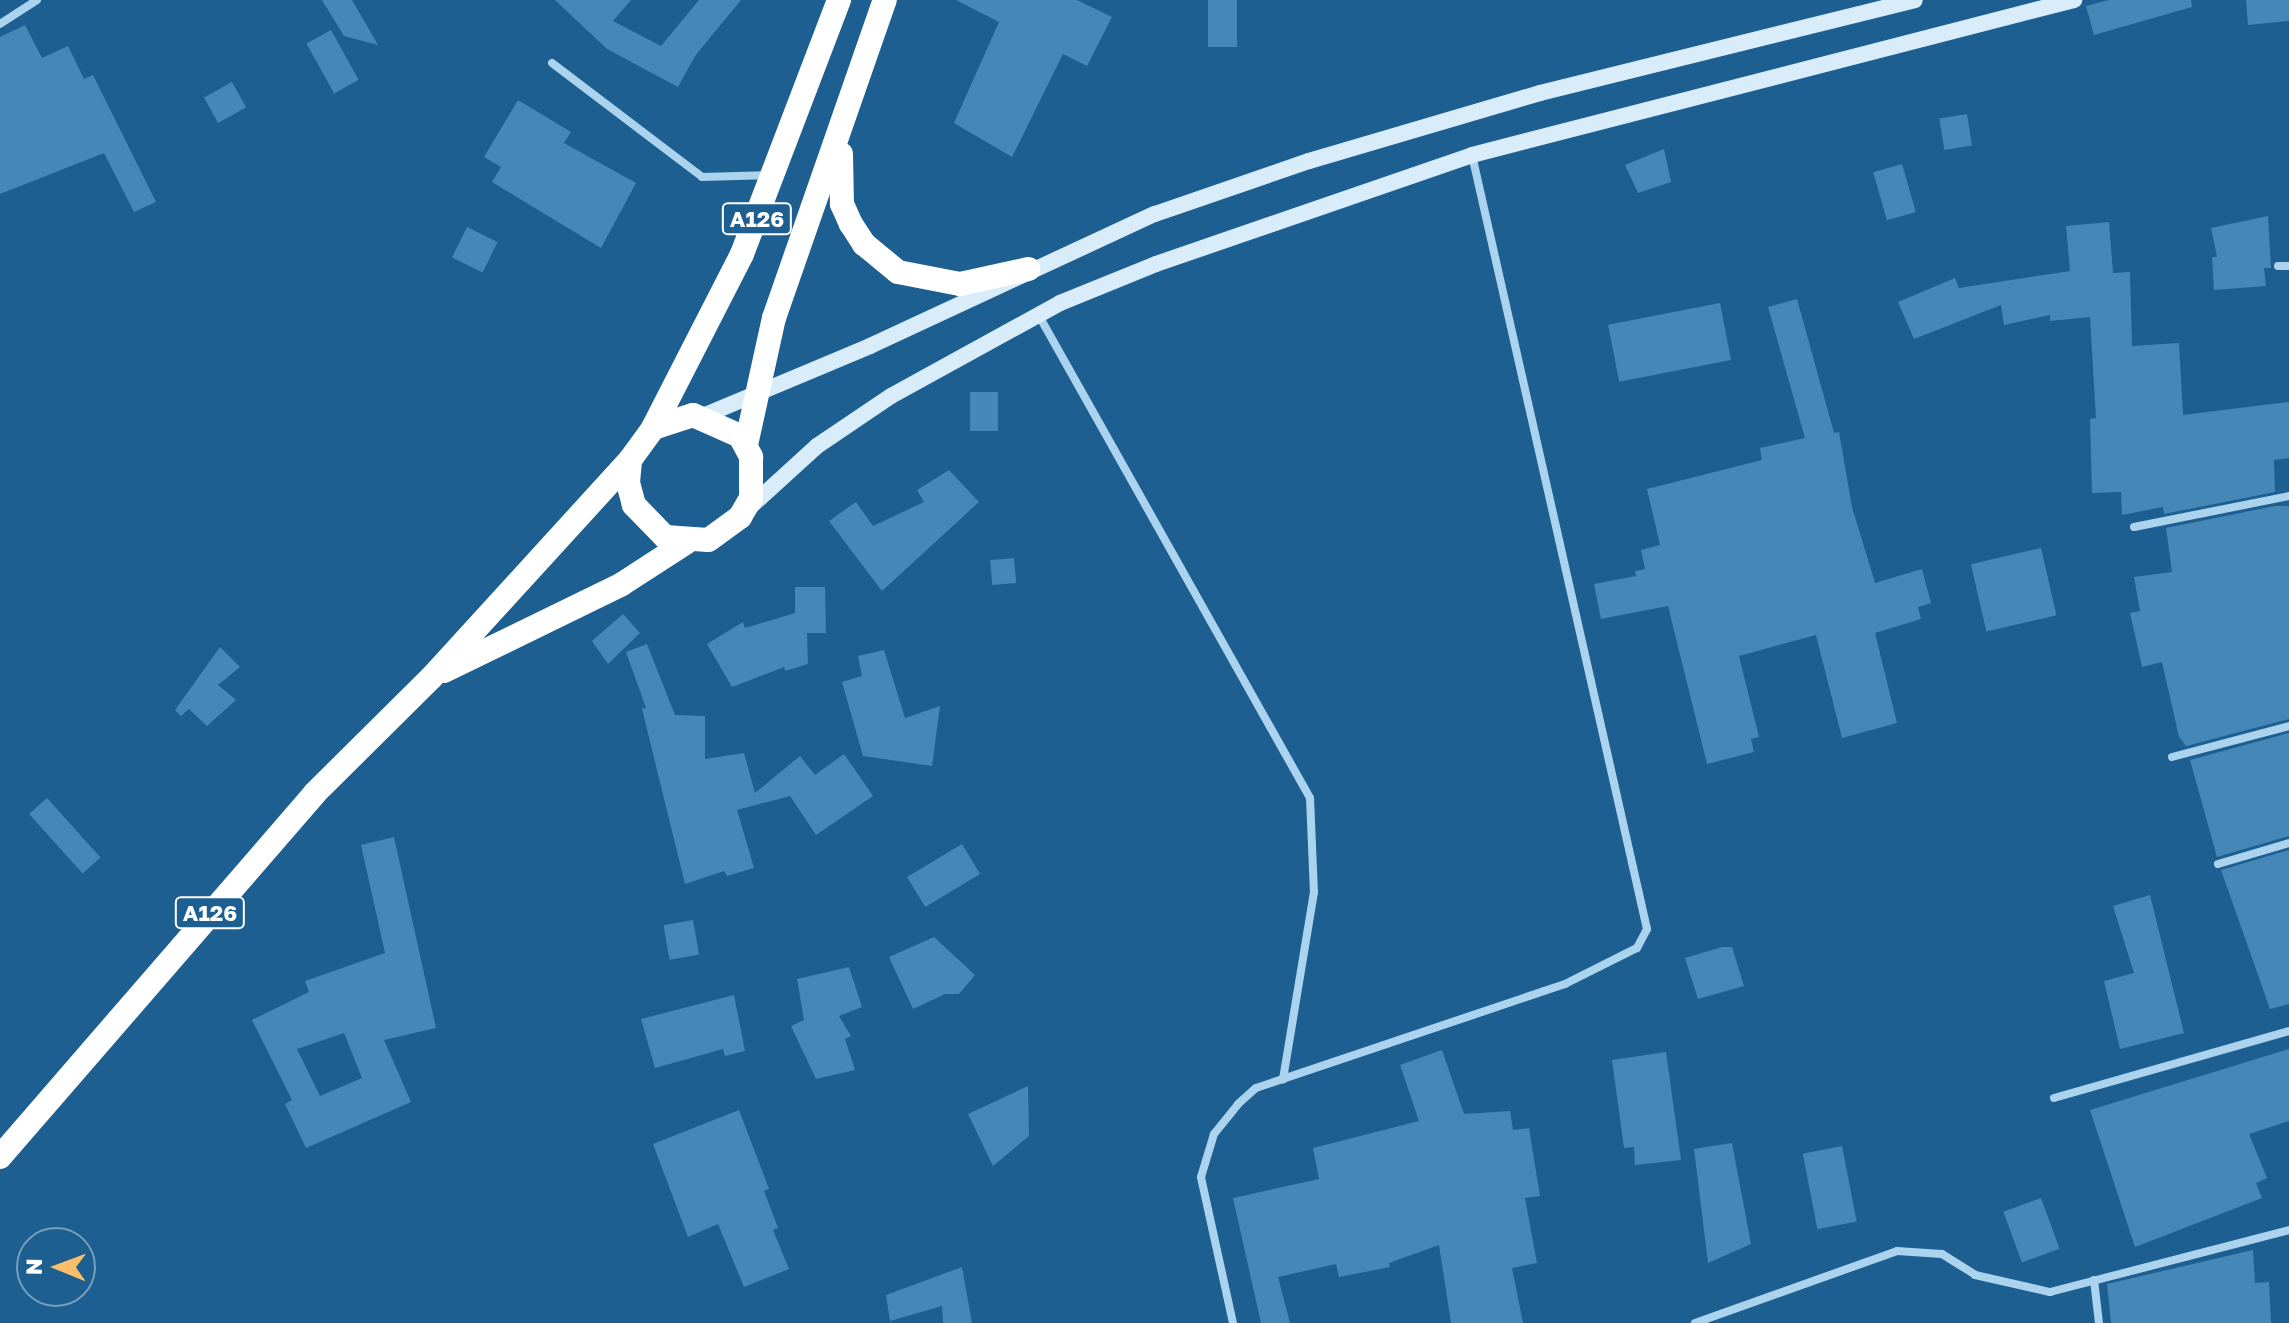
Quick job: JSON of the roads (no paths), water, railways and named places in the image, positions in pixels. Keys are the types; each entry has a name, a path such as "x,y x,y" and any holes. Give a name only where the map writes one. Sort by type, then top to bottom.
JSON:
{"highway":[{"name":"A126","path":"0,1157 315,793 431,678 630,460 653,428 716,310 775,175 839,0"},
{"name":"A126","path":"431,678 622,584 687,542 708,540 740,517 753,476 746,445 754,392 774,318 885,0"},
{"path":"855,87 839,184 842,204 864,244 898,272 941,284 980,281 1028,269"},
{"path":"653,428 672,418 703,416 724,424 746,445"},
{"path":"630,460 628,483 634,505 665,537 687,542"}],"main road":[{"path":"703,416 754,392 857,352 1028,269 1155,214 1363,144 1540,93 1915,0"},
{"path":"740,517 806,455 891,396 1038,314 1156,264 1472,155 2074,0"}],"street":[{"path":"0,24 37,0"},
{"path":"552,63 702,177 775,175"},
{"path":"1233,1323 1201,1177 1214,1134 1238,1104 1256,1088 1565,984 1637,948 1647,929 1472,155"},
{"path":"2278,266 2289,266"},
{"path":"1038,314 1310,798 1314,892 1283,1079"},
{"path":"2134,527 2289,496"},
{"path":"2172,757 2289,726"},
{"path":"2218,864 2289,843"},
{"path":"2054,1098 2289,1031"},
{"path":"1695,1323 1897,1251 1942,1254 1975,1275 2011,1287 2050,1292 2289,1230"},
{"path":"2094,1280 2099,1323"}]}
